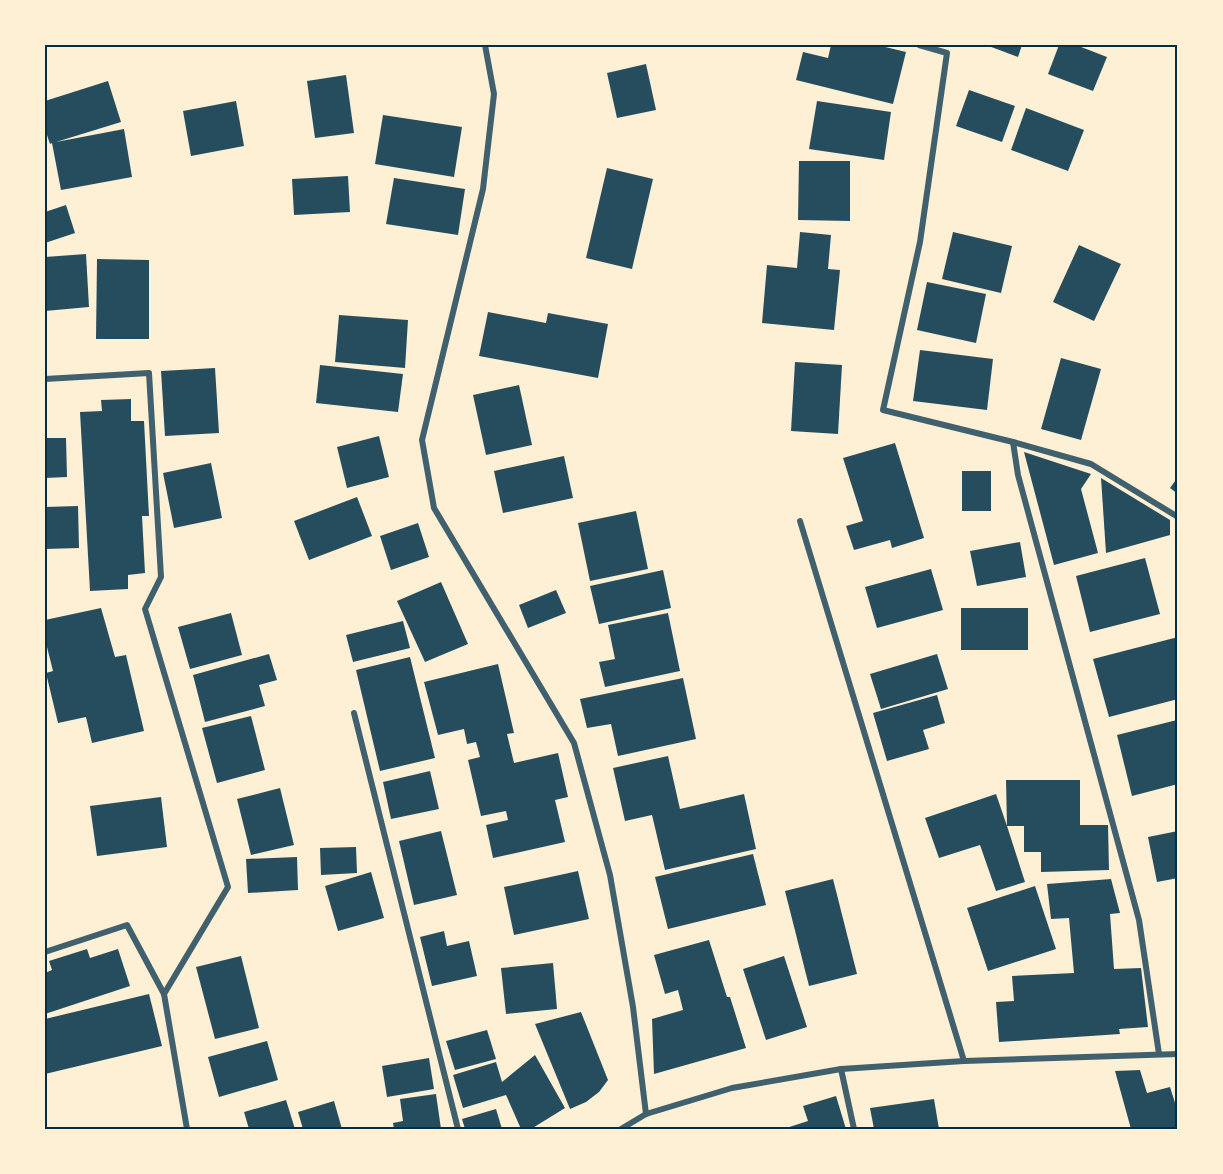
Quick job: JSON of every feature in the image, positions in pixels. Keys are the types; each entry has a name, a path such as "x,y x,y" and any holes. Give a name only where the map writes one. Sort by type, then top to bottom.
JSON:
{"street":[{"path":"485,45 494,94 483,189 422,440 434,508 574,743 610,875 633,1007 646,1114"},
{"path":"919,45 947,53 920,242 882,410 1013,441 1091,464 1178,517"},
{"path":"45,379 149,374 161,577 145,609 228,887 164,994"},
{"path":"1013,441 1018,475 1138,920 1160,1054"},
{"path":"800,521 964,1061"},
{"path":"354,713 458,1129"},
{"path":"45,951 127,925 164,994 187,1129"},
{"path":"621,1129 646,1114 732,1088 841,1069 964,1061 1178,1054"},
{"path":"841,1069 854,1129"}],"building":[{"path":"831,45 877,45 906,52 893,104 796,80 803,52 828,58"},
{"path":"986,45 1022,45 1018,57"},
{"path":"1059,45 1076,45 1107,57 1093,91 1048,74"},
{"path":"646,64 656,110 617,118 607,73"},
{"path":"346,75 354,133 315,138 307,81"},
{"path":"108,81 121,122 56,142 124,129 132,177 61,190 52,143 50,144 45,129 45,101"},
{"path":"969,90 1015,106 1002,142 956,126"},
{"path":"236,101 244,146 191,156 183,111"},
{"path":"817,101 891,112 884,160 809,149"},
{"path":"1026,108 1084,130 1068,171 1011,150"},
{"path":"383,115 462,127 454,177 375,164"},
{"path":"799,161 850,161 850,221 798,220"},
{"path":"607,168 653,179 632,269 586,258"},
{"path":"348,176 350,212 294,215 292,179"},
{"path":"394,178 465,189 458,235 386,224"},
{"path":"66,205 75,233 45,243 45,212"},
{"path":"800,232 831,235 828,269 840,270 834,330 762,323 767,265 797,268"},
{"path":"953,232 1012,246 1001,293 942,279"},
{"path":"1079,245 1121,264 1094,321 1053,302"},
{"path":"86,254 89,307 45,311 45,257"},
{"path":"97,259 149,260 149,339 96,339"},
{"path":"927,282 986,294 976,343 917,330"},
{"path":"488,312 546,323 548,313 608,324 598,378 479,356"},
{"path":"339,315 408,320 405,368 335,362"},
{"path":"920,350 993,359 987,410 913,401"},
{"path":"1061,358 1101,369 1081,440 1041,429"},
{"path":"795,362 842,365 838,434 791,431"},
{"path":"320,365 403,374 398,412 316,403"},
{"path":"215,368 219,433 165,436 161,371"},
{"path":"519,385 532,445 486,455 473,395"},
{"path":"131,399 131,421 144,421 149,516 142,516 145,573 128,575 128,589 90,591 80,412 102,411 101,400"},
{"path":"379,436 389,477 347,488 337,447"},
{"path":"45,438 66,438 67,477 45,478"},
{"path":"895,443 924,538 892,548 890,540 854,550 846,526 863,521 843,458"},
{"path":"1024,452 1091,474 1081,489 1098,553 1054,565"},
{"path":"564,456 573,498 503,513 494,471"},
{"path":"211,463 222,518 174,528 163,473"},
{"path":"962,471 991,471 991,511 962,511"},
{"path":"1178,477 1178,494 1170,488"},
{"path":"1101,478 1170,520 1170,535 1106,553"},
{"path":"357,497 372,536 309,560 294,521"},
{"path":"78,506 79,548 45,549 45,507"},
{"path":"636,511 648,569 590,581 578,523"},
{"path":"418,523 429,557 391,570 380,536"},
{"path":"1020,542 1026,577 977,586 970,551"},
{"path":"1145,558 1160,614 1090,632 1076,576"},
{"path":"931,569 943,610 877,628 865,587"},
{"path":"663,570 671,608 599,624 590,586"},
{"path":"441,582 468,644 425,662 397,601"},
{"path":"556,590 566,613 528,628 519,605"},
{"path":"101,608 115,657 126,655 144,731 92,743 86,717 58,723 46,673 53,671 45,639 45,620"},
{"path":"961,608 1028,608 1028,650 961,650"},
{"path":"231,613 242,655 190,669 178,627"},
{"path":"668,613 680,671 605,687 599,662 615,659 608,625"},
{"path":"403,621 410,648 353,662 346,635"},
{"path":"1178,637 1178,699 1109,717 1093,659"},
{"path":"269,654 277,680 259,685 265,706 205,722 193,675"},
{"path":"937,654 948,689 881,709 870,674"},
{"path":"410,657 435,758 380,771 356,670"},
{"path":"498,664 514,733 507,734 514,763 558,753 568,797 555,800 565,842 493,858 486,825 508,820 506,811 481,816 468,760 480,757 476,742 467,744 464,729 438,735 424,682"},
{"path":"683,678 696,739 618,756 611,724 587,728 580,699"},
{"path":"937,695 945,723 923,730 929,749 887,761 873,713"},
{"path":"251,716 265,770 217,783 202,728"},
{"path":"1177,720 1178,784 1132,796 1117,735"},
{"path":"668,756 680,809 744,794 756,849 665,870 652,815 625,821 613,768"},
{"path":"430,771 439,809 391,819 383,782"},
{"path":"1006,780 1080,780 1080,825 1108,825 1109,870 1041,872 1041,852 1024,852 1024,826 1007,826"},
{"path":"280,788 294,845 251,855 237,799"},
{"path":"996,794 1025,882 996,891 980,845 939,858 925,818"},
{"path":"161,797 167,847 97,856 90,806"},
{"path":"441,831 457,895 414,905 399,841"},
{"path":"1178,831 1178,878 1157,882 1148,837"},
{"path":"356,847 357,873 321,875 320,848"},
{"path":"753,854 766,905 668,929 655,877"},
{"path":"297,857 298,890 248,893 246,859"},
{"path":"578,871 589,919 514,935 504,887"},
{"path":"371,872 384,918 338,931 325,886"},
{"path":"833,879 857,974 809,986 785,891"},
{"path":"1111,879 1120,913 1110,914 1114,969 1141,968 1148,1027 1119,1029 1120,1034 999,1042 996,1002 1014,1001 1012,976 1074,973 1069,918 1051,919 1047,884"},
{"path":"1035,886 1056,949 988,971 967,908"},
{"path":"444,931 447,946 469,941 477,976 432,986 420,937"},
{"path":"709,940 746,1048 654,1074 652,1019 683,1010 678,990 665,994 654,955"},
{"path":"87,949 90,958 118,949 130,986 45,1014 45,973 52,970 49,961"},
{"path":"241,956 259,1028 215,1039 196,967"},
{"path":"784,956 807,1027 766,1040 743,969"},
{"path":"553,963 557,1009 506,1014 501,968"},
{"path":"149,994 162,1046 45,1074 45,1019"},
{"path":"581,1012 608,1080 599,1092 586,1102 570,1109 535,1024"},
{"path":"487,1030 496,1059 455,1070 446,1041"},
{"path":"267,1041 278,1080 219,1097 208,1057"},
{"path":"535,1055 565,1108 531,1129 521,1129 506,1095 463,1108 453,1075 496,1062 502,1082"},
{"path":"429,1058 434,1089 387,1097 382,1066"},
{"path":"1140,1070 1147,1093 1170,1087 1176,1106 1178,1106 1178,1129 1131,1129 1115,1071"},
{"path":"436,1094 441,1129 394,1129 393,1123 403,1121 400,1099"},
{"path":"836,1096 846,1129 783,1129 808,1121 803,1106"},
{"path":"934,1099 939,1129 874,1129 870,1108"},
{"path":"286,1100 295,1129 249,1129 244,1112"},
{"path":"334,1101 342,1129 303,1129 298,1112"},
{"path":"496,1109 502,1129 465,1129 462,1119"}]}
